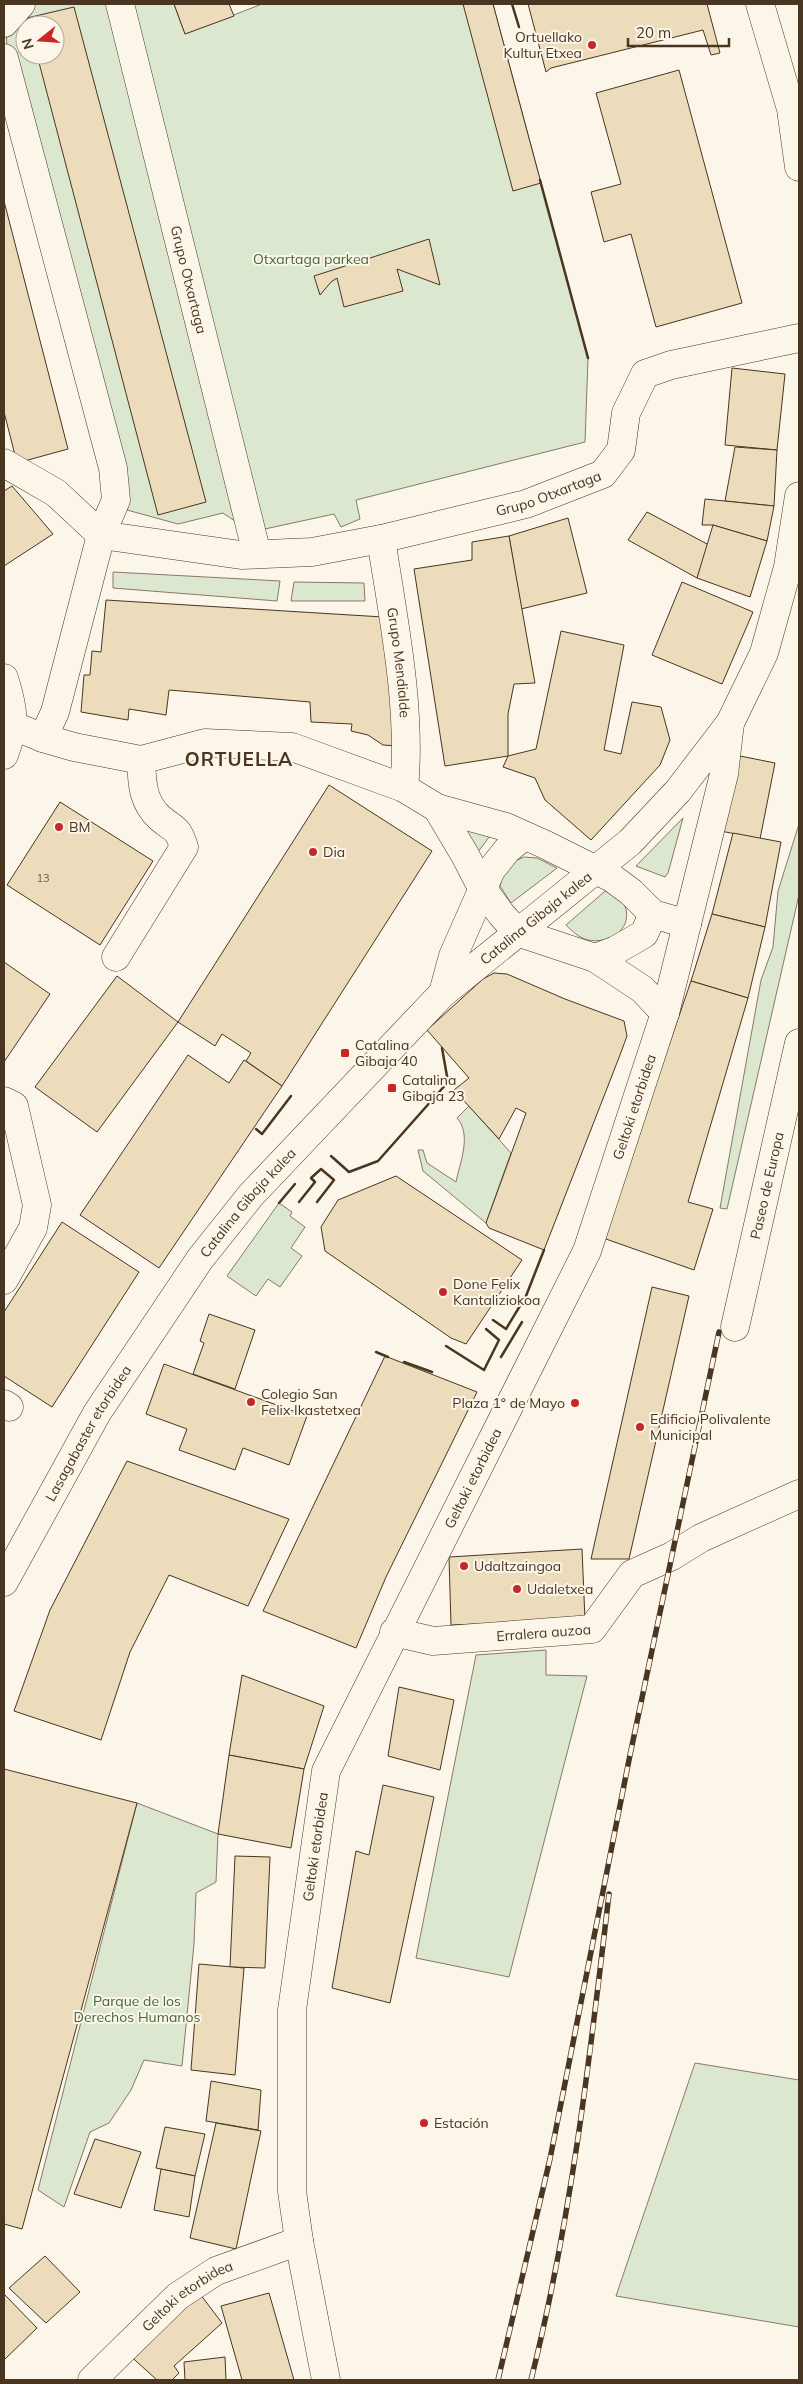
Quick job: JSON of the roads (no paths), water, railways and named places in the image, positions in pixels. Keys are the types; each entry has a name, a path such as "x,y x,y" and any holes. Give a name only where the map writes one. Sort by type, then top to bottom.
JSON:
{"street":[{"path":"4,23 21,4"},
{"name":"Grupo Otxartaga","path":"120,4 257,554"},
{"path":"760,4 791,109 799,167"},
{"path":"4,58 113,468 116,500 102,535 55,712 43,738"},
{"name":"Grupo Otxartaga","path":"102,535 241,555 312,552 526,504 603,474 621,450 626,413 645,374 671,365 799,338"},
{"path":"4,463 56,493 102,535"},
{"name":"Catalina Gibaja kalea","path":"180,1289 200,1259 251,1195 443,993 630,842 678,791 730,723 764,652 788,568 799,496"},
{"name":"Grupo Mendialde","path":"381,538 399,658 408,757 404,788"},
{"path":"4,678 11,699 14,726 4,755"},
{"name":"Geltoki etorbidea","path":"326,2380 299,2241 292,2191 292,2010 326,1771 394,1632 587,1251 665,1013 724,774 730,723"},
{"path":"14,726 43,738 74,747 141,760 205,742 292,747 404,788 437,808 506,827 596,869 631,892 652,914 687,924"},
{"path":"116,957 184,847 179,831 160,818 146,801 142,787 141,760"},
{"path":"437,808 482,888 501,914 518,932 595,958 642,989 665,1013"},
{"path":"443,993 453,956 491,870 507,850 524,836"},
{"path":"595,958 616,950 644,934 652,914"},
{"name":"Paseo de Europa","path":"735,1328 799,1043"},
{"path":"4,1101 14,1106 37,1205 32,1251 4,1280"},
{"name":"Lasagabaster etorbidea","path":"4,1582 98,1413 180,1289"},
{"name":"Erralera auzoa","path":"394,1632 433,1641 592,1629 632,1574 672,1556 701,1538 799,1494"},
{"name":"Geltoki etorbidea","path":"92,2380 178,2296 216,2270 299,2241"}],"railway":[{"path":"498,2380 550,2159 630,1755 719,1332"},
{"path":"531,2380 557,2260 578,2138 609,1894"}],"place":[{"name":"Ortuellako Kultur Etxea","path":"592,45"},
{"name":"BM","path":"59,827"},
{"name":"Dia","path":"313,852"},
{"name":"Catalina Gibaja 40","path":"345,1053"},
{"name":"Catalina Gibaja 23","path":"392,1088"},
{"name":"Done Felix Kantaliziokoa","path":"443,1292"},
{"name":"Colegio San Felix Ikastetxea","path":"251,1402"},
{"name":"Plaza 1° de Mayo","path":"575,1403"},
{"name":"Edificio Polivalente Municipal","path":"640,1427"},
{"name":"Udaltzaingoa","path":"464,1566"},
{"name":"Udaletxea","path":"517,1589"},
{"name":"Estación","path":"424,2123"}],"district":[{"name":"ORTUELLA","path":"239,759"}],"park label":[{"name":"Otxartaga parkea","path":"311,259"},
{"name":"Parque de los Derechos Humanos","path":"137,2009"}]}
